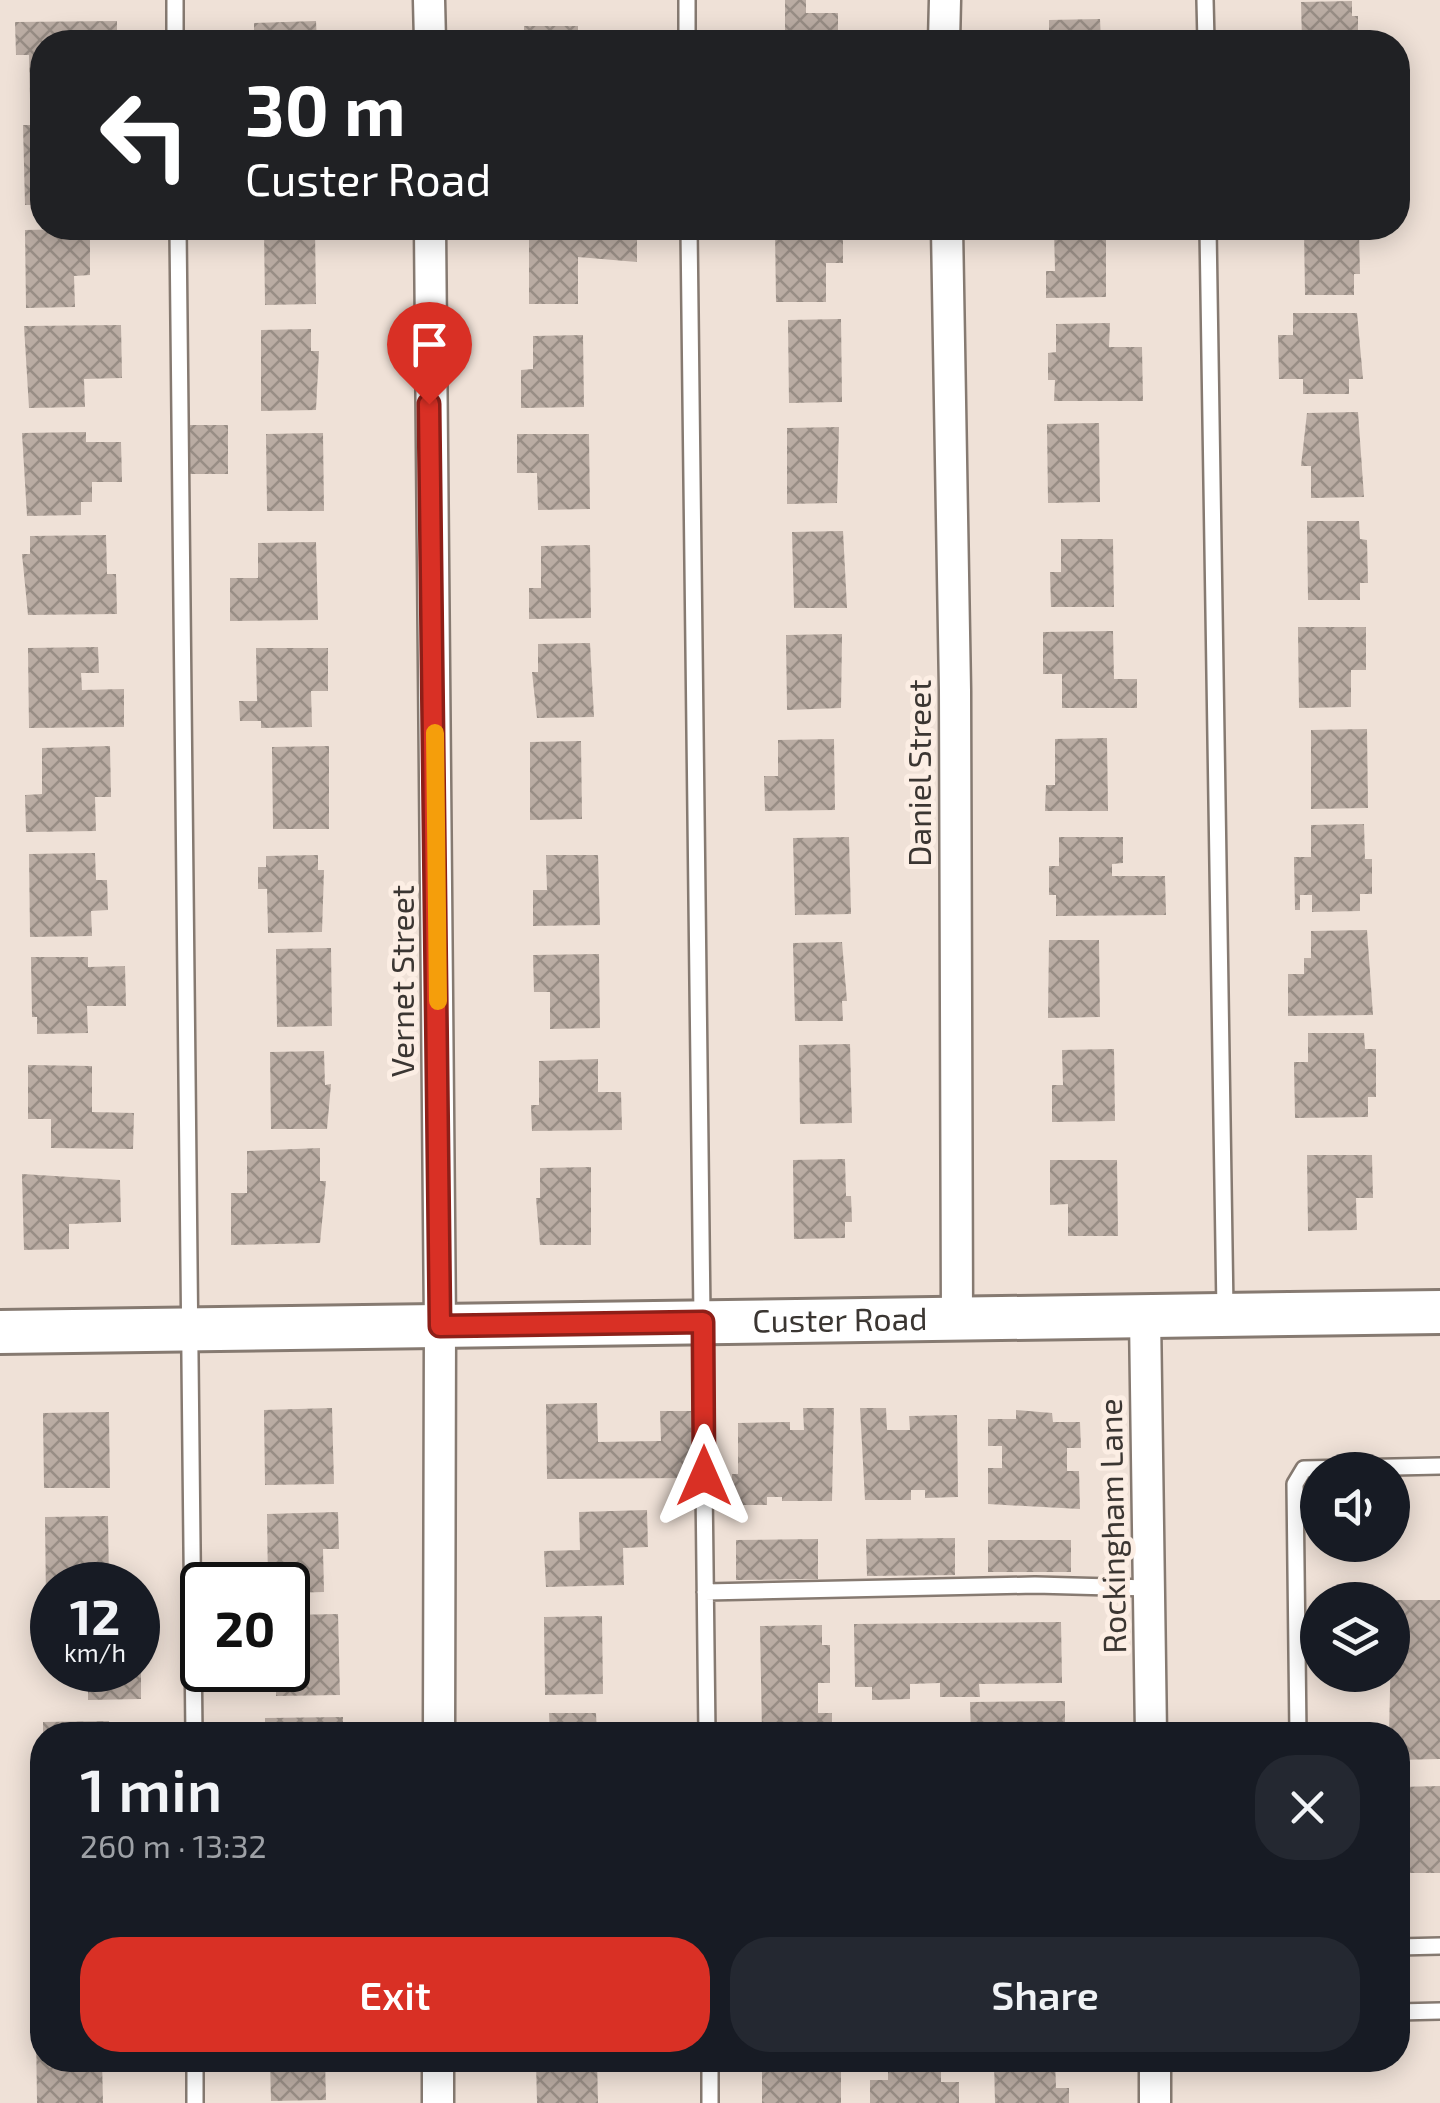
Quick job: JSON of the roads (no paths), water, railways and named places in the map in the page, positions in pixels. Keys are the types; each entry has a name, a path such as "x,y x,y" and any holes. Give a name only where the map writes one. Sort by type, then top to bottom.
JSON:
{"street":[{"path":"429,0 430,30"},
{"path":"944,30 945,0"},
{"name":"Vernet Street","path":"430,240 440,1326 439,1722"},
{"name":"Daniel Street","path":"947,240 955,690 957,1318"},
{"name":"Custer Road","path":"0,1332 1440,1312"},
{"name":"Rockingham Lane","path":"1146,1316 1151,1722"},
{"path":"438,2072 438,2103"},
{"path":"1155,2072 1155,2103"}],"lane":[{"path":"175,0 175,30"},
{"path":"686,0 687,30"},
{"path":"1205,0 1206,30"},
{"path":"178,240 194,1722"},
{"path":"690,240 707,1722"},
{"path":"1208,240 1225,1315"},
{"path":"1298,1722 1296,1484 1304,1469 1440,1466"},
{"path":"706,1592 1035,1585 1149,1588"},
{"path":"1410,1946 1440,1946"},
{"path":"1410,2012 1440,2011"},
{"path":"195,2072 195,2103"},
{"path":"710,2072 710,2103"}]}
